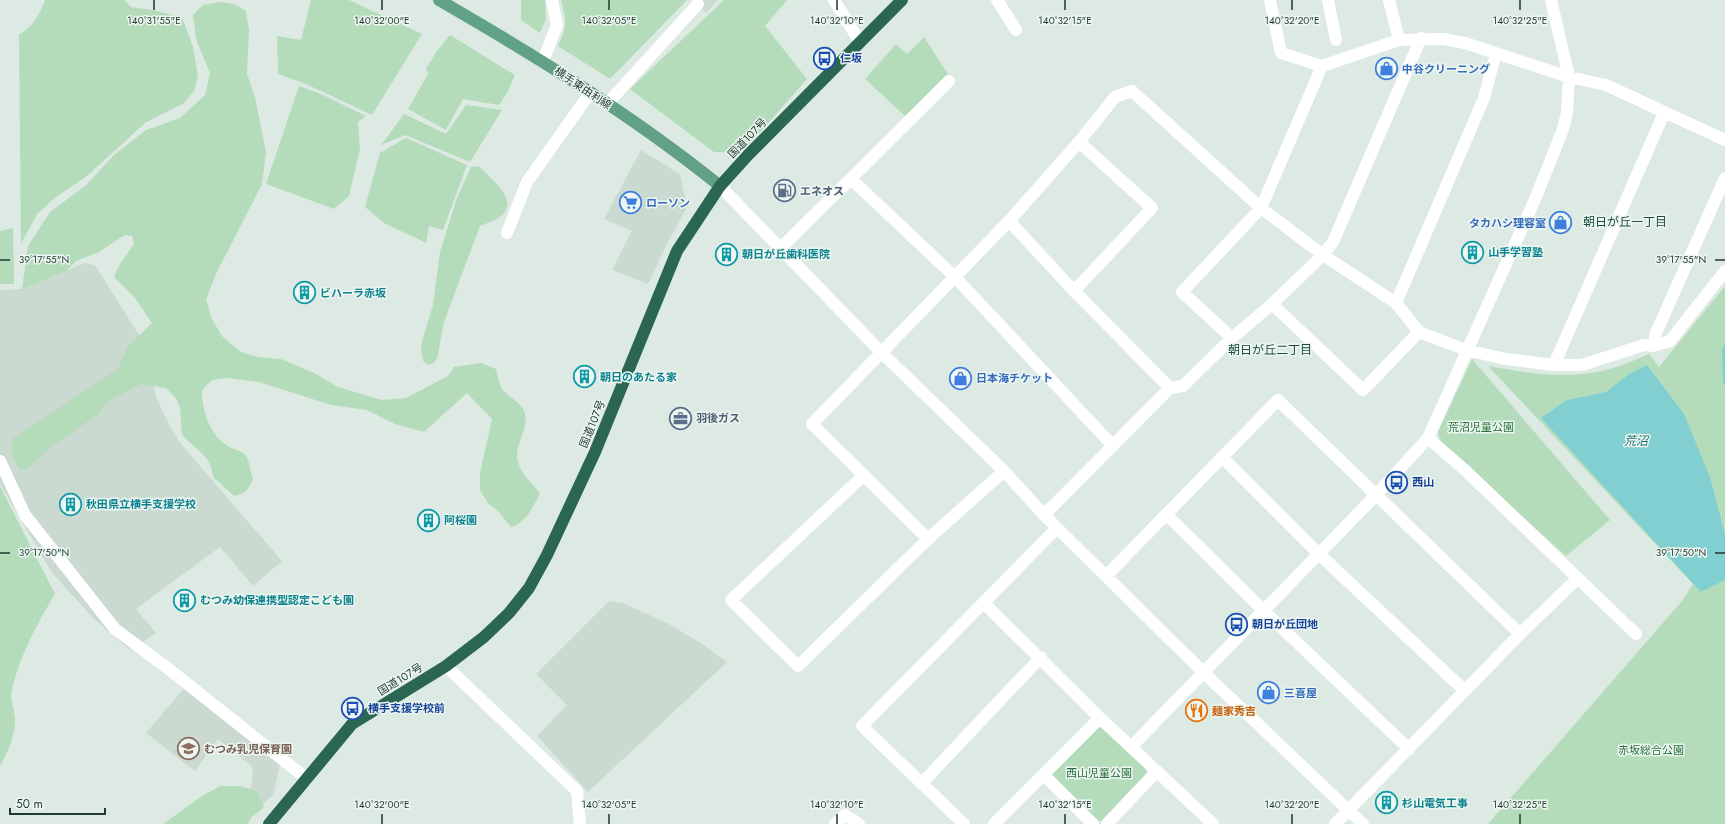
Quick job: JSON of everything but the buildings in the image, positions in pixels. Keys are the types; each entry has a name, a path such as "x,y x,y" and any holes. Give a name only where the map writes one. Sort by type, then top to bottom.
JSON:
{"highway":[{"name":"国道107号","path":"269,824 352,724 446,666 484,637 509,613 529,588 547,555 595,452 677,251 720,186 748,155 902,0"}],"main road":[{"name":"横手東由利線","path":"439,0 543,61 672,147 720,186"}],"street":[{"path":"543,61 557,25 552,0"},
{"path":"834,0 860,42"},
{"path":"997,0 1016,30"},
{"path":"1270,0 1281,53 1322,66 1399,40 1443,38 1466,42 1569,77 1606,85 1725,140"},
{"path":"1328,0 1336,40"},
{"path":"1389,0 1399,40"},
{"path":"1131,747 1376,495 1428,438 1466,350 1536,197 1564,129 1567,112 1569,77 1552,0"},
{"path":"607,104 698,4"},
{"path":"1044,515 1170,388 1183,386 1232,338 1272,304 1323,255 1333,242 1421,38"},
{"path":"1396,303 1484,98 1496,53"},
{"path":"1232,338 1182,292 1261,208 1322,66"},
{"path":"781,248 948,80"},
{"path":"928,539 812,424 1010,221 1080,142 1115,97 1132,91 1261,208 1323,255 1396,303 1419,332 1466,350 1506,359 1554,365 1582,365 1644,345 1653,346 1670,341 1725,270"},
{"path":"507,233 527,182 590,93"},
{"path":"1554,365 1664,113"},
{"path":"1074,291 1152,208 1080,142"},
{"path":"1653,346 1656,332 1725,178"},
{"path":"851,179 955,277 1113,446"},
{"path":"720,186 881,352 1004,472 1057,528 1204,673 1363,824"},
{"path":"1010,221 1074,291 1170,388"},
{"path":"1272,304 1363,390 1419,332"},
{"path":"1106,576 1278,400 1520,634"},
{"path":"1428,438 1466,471 1636,634"},
{"path":"1222,457 1319,554 1465,691"},
{"path":"0,461 25,515 115,629 182,679 307,779"},
{"path":"863,476 731,600 798,666 928,539 1004,472"},
{"path":"1166,514 1264,611 1409,749"},
{"path":"964,824 862,726 1057,528"},
{"path":"1335,824 1520,634 1577,579"},
{"path":"984,603 1100,718 1213,824"},
{"path":"922,783 1041,658"},
{"path":"446,666 577,791 580,824"},
{"path":"994,824 1100,718"},
{"path":"1107,824 1158,771"},
{"path":"1044,775 1093,824"},
{"path":"836,824 846,815 859,824"}],"shaded area":[{"path":"694,0 718,0 706,13"},
{"path":"641,150 680,174 687,207 648,284 612,270 632,231 604,219"},
{"name":"秋田県立横手支援学校","path":"84,263 95,265 141,338 157,399 181,444 282,561 253,586 220,547 136,609 156,633 130,650 94,619 52,573 0,484 0,290 22,289"},
{"path":"609,601 623,603 669,624 702,644 727,662 588,792 537,736 567,705 536,674"},
{"name":"むつみ乳児保育園","path":"184,688 280,763 274,794 257,810 249,805 253,770 251,766 218,739 195,771 146,733"}],"green space":[{"path":"45,0 124,0 131,7 182,17 193,47 198,76 194,91 184,103 145,123 87,176 56,197 37,214 21,244 19,35 35,20"},
{"path":"311,0 349,0 422,34 372,115 306,84 278,74 277,36 301,40"},
{"path":"521,0 545,0 546,19 540,33 521,20"},
{"path":"561,0 687,0 610,79 558,46 565,24"},
{"path":"724,0 787,0 765,26 807,79 746,148 730,152 714,152 630,89"},
{"path":"221,2 234,4 246,11 249,30 247,74 255,97 266,152 262,184 217,272 206,299 212,319 222,336 241,352 258,357 281,359 314,373 338,387 382,400 406,398 448,376 454,367 481,363 496,369 503,390 520,405 524,411 526,417 524,430 518,449 518,462 524,475 540,494 525,518 516,525 511,527 498,511 488,503 480,490 480,473 492,419 467,393 424,432 395,424 367,410 331,405 259,382 226,378 212,380 202,390 202,398 208,422 222,442 229,447 242,452 246,456 253,479 250,486 246,490 241,494 234,496 213,477 210,464 206,458 182,435 180,408 176,398 166,388 141,384 109,401 96,416 53,445 27,469 20,470 15,462 11,452 13,439 118,369 127,347 152,323 135,298 114,277 120,264 134,244 132,236 125,235 99,252 76,261 66,271 22,289 28,246 50,212 85,186 114,155 146,130 180,118 205,95 210,73 196,39 193,15 203,5"},
{"path":"450,35 515,75 507,93 499,105 463,99 446,130 408,109 428,74 426,69 437,51"},
{"path":"924,37 948,74 905,116 865,79 896,44 907,54"},
{"path":"299,86 321,94 366,116 358,122 360,149 349,196 334,209 266,184"},
{"path":"466,105 502,110 470,162 405,135 381,145 404,114 446,134"},
{"path":"406,138 467,165 443,230 429,226 426,243 384,223 365,207 380,153"},
{"path":"479,166 496,183 505,196 507,203 506,210 499,218 480,226 443,325 438,356 434,363 429,365 423,361 421,345 433,305 440,252 457,198 471,167"},
{"path":"13,228 14,284 0,284 0,231"},
{"name":"赤坂総合公園","path":"1725,286 1725,824 1488,824 1682,601 1693,584 1488,366 1539,374 1565,375 1598,372 1628,363 1649,354 1659,367"},
{"name":"荒沼児童公園","path":"1472,359 1610,520 1566,556 1440,441 1438,432"},
{"path":"0,486 55,594 24,652 15,676 11,693 15,719 14,729 10,746 0,766"},
{"name":"西山児童公園","path":"1097,725 1104,725 1147,767 1146,774 1101,821 1095,821 1051,778 1051,771"},
{"path":"220,786 240,786 257,791 264,807 251,818 248,824 163,824 202,796"}],"water":[{"path":"1725,344 1725,385 1723,382 1722,349"},
{"name":"荒沼","path":"1647,365 1684,414 1710,477 1725,534 1725,580 1701,592 1541,418 1567,400 1606,392 1629,374"}],"place":[{"name":"仁坂","path":"825,58"},
{"name":"中谷クリーニング","path":"1387,69"},
{"name":"エネオス","path":"785,191"},
{"name":"ローソン","path":"630,203"},
{"name":"タカハシ理容室","path":"1561,223"},
{"name":"山手学習塾","path":"1472,252"},
{"name":"朝日が丘歯科医院","path":"726,254"},
{"name":"ビハーラ赤坂","path":"305,293"},
{"name":"朝日のあたる家","path":"584,377"},
{"name":"日本海チケット","path":"961,378"},
{"name":"羽後ガス","path":"680,418"},
{"name":"西山","path":"1396,482"},
{"name":"秋田県立横手支援学校","path":"71,504"},
{"name":"阿桜園","path":"429,520"},
{"name":"むつみ幼保連携型認定こども園","path":"185,600"},
{"name":"朝日が丘団地","path":"1236,624"},
{"name":"三喜屋","path":"1269,693"},
{"name":"横手支援学校前","path":"352,708"},
{"name":"麺家秀吉","path":"1197,711"},
{"name":"むつみ乳児保育園","path":"188,749"},
{"name":"杉山電気工事","path":"1387,803"}],"district":[{"name":"朝日が丘一丁目","path":"1625,222"},
{"name":"朝日が丘二丁目","path":"1270,350"}]}
